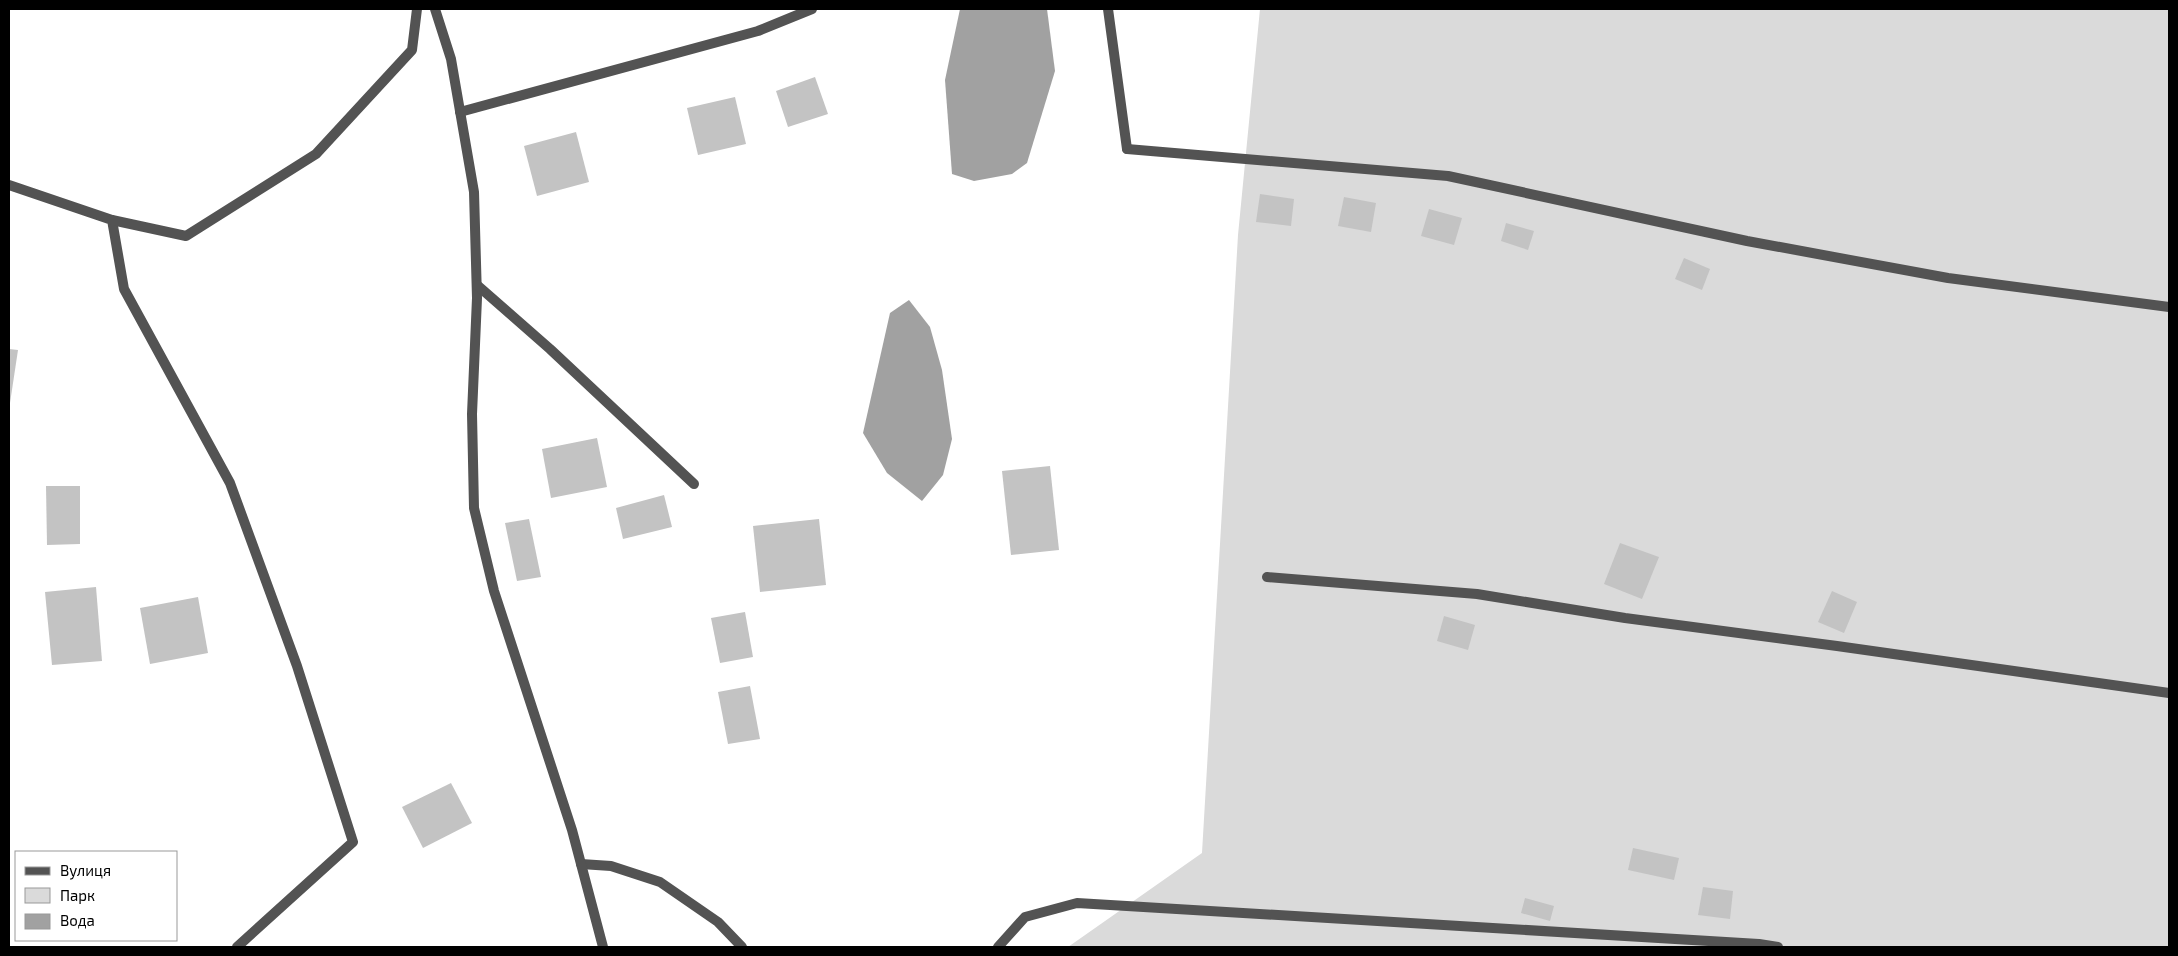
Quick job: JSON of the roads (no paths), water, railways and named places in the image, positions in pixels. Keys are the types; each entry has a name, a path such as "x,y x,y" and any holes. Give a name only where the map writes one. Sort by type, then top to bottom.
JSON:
{"street":[{"path":"9,186 112,220 186,236 316,154 412,50 417,9"},
{"path":"435,9 452,59 474,192 477,285 472,414 474,508 494,591 569,820 603,947"},
{"path":"460,112 758,32 812,9"},
{"path":"1108,9 1127,149 1448,176 1757,243 1948,278 2169,307"},
{"path":"112,220 124,289 230,483 297,666 353,842 236,947"},
{"path":"477,285 550,349 694,484"},
{"path":"1267,577 1477,594 1625,618 2169,693"},
{"path":"581,864 611,866 660,882 718,922 742,947"},
{"path":"998,947 1025,917 1077,902 1759,944 1778,947"}],"water":[{"path":"960,9 1047,9 1055,71 1027,163 1012,174 974,181 952,174 945,80"},
{"path":"909,300 930,327 942,370 952,439 943,475 922,501 887,473 863,433 890,313"}]}
